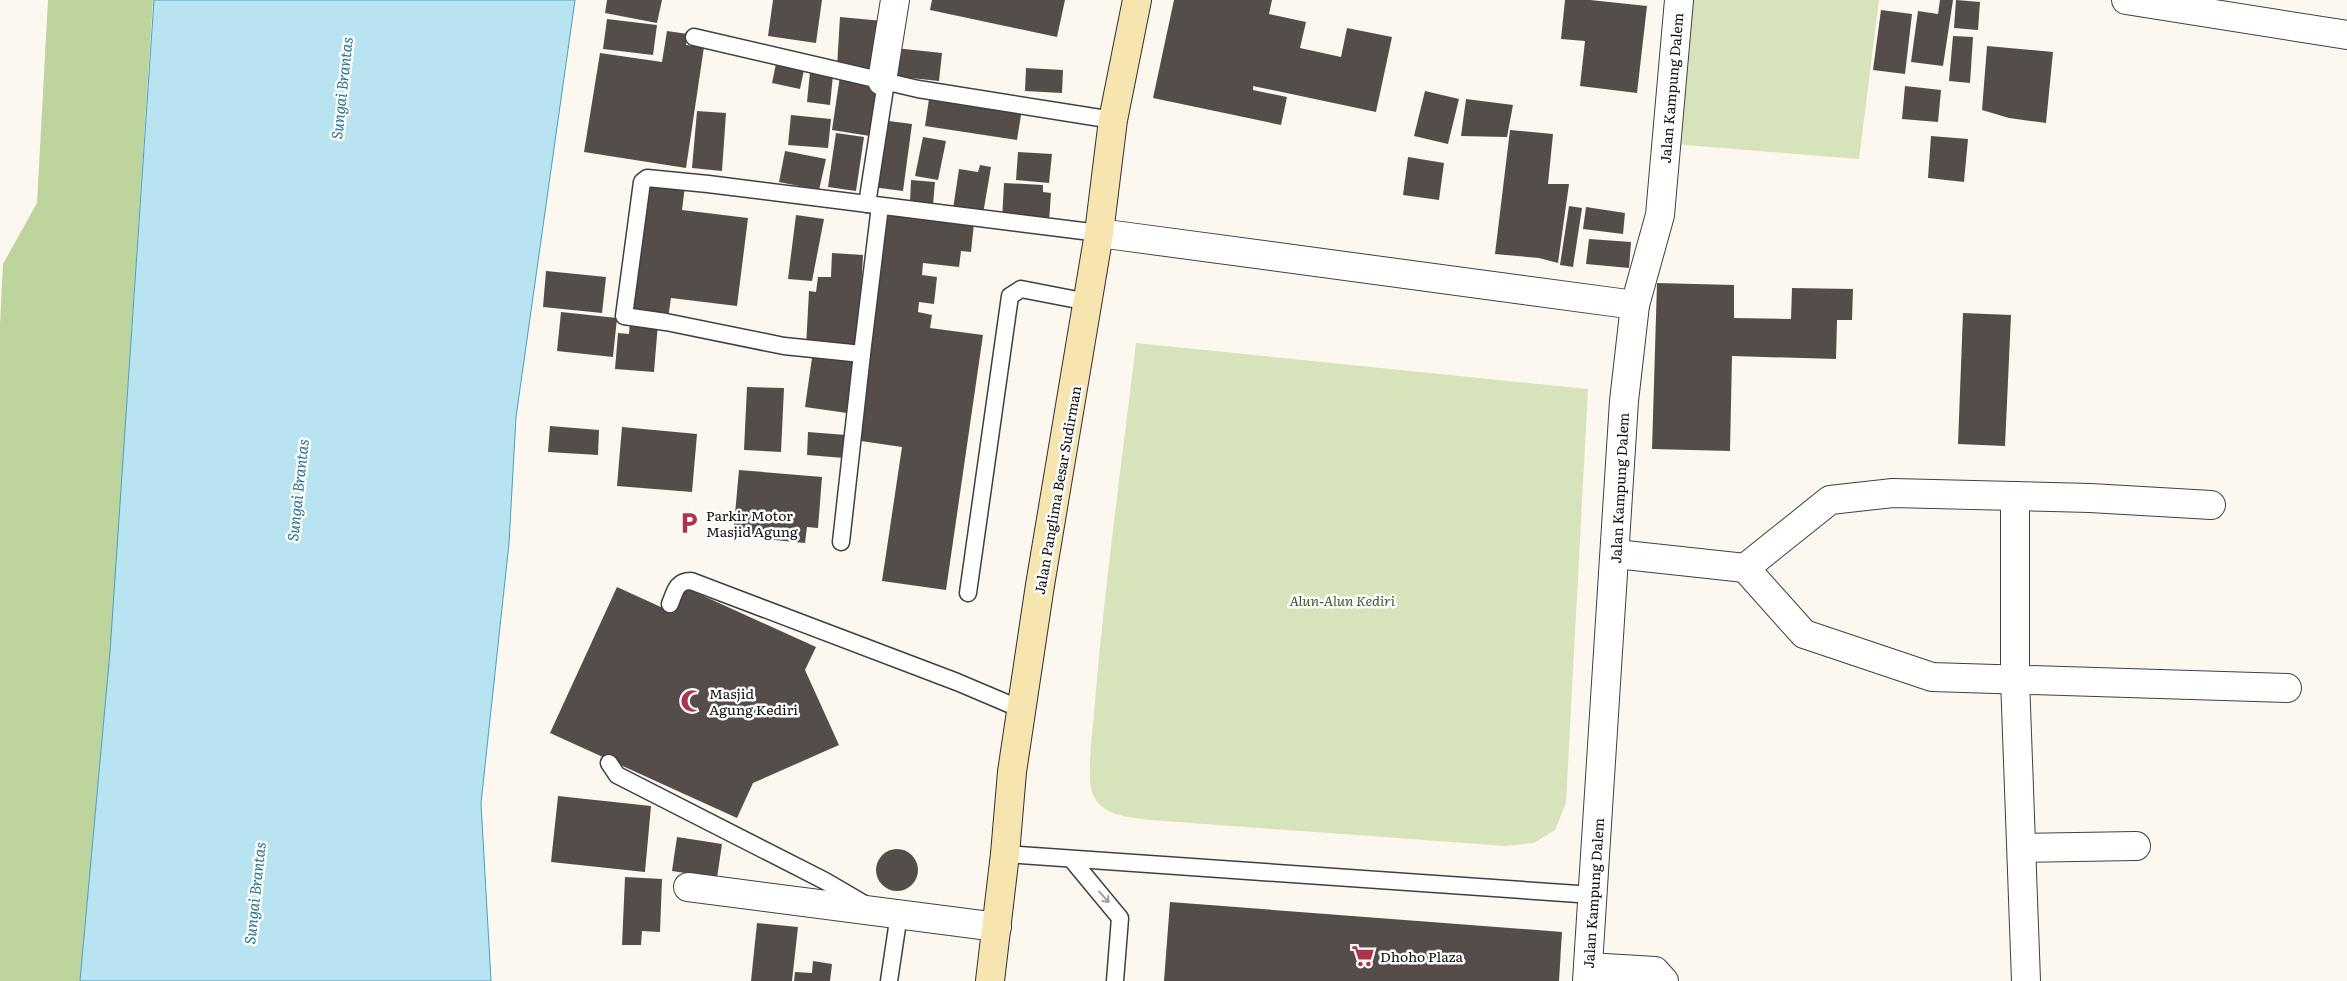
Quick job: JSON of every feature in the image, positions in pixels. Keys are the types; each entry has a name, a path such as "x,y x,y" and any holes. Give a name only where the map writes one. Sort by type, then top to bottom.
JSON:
{"main road":[{"name":"Jalan Panglima Besar Sudirman","path":"990,981 1005,854 1012,772 1023,710 1040,585 1099,233 1113,120 1136,0"}],"street":[{"path":"884,81 895,0"},
{"name":"Jalan Kampung Dalem","path":"1588,974 1616,554 1624,401 1634,305 1660,215 1679,0"},
{"path":"2126,0 2347,35"},
{"path":"1099,233 1634,305"},
{"path":"1745,568 1830,500 1893,493 2015,496 2210,505"},
{"path":"2015,496 2015,679 2026,981"},
{"path":"1616,554 1745,568 1804,634 1932,677 2287,688"},
{"path":"2022,848 2136,846"},
{"path":"688,887 997,927"},
{"path":"1588,974 1655,971 1664,981"}],"lane":[{"path":"694,37 918,89 1113,120"},
{"path":"841,542 862,354 884,81"},
{"path":"862,354 784,346 666,322 627,318 624,314 642,182 645,179 708,184 1099,233"},
{"path":"968,593 1010,296 1021,290 1088,302"},
{"path":"670,604 677,586 684,581 691,581 957,682 1023,710"},
{"path":"609,763 617,775 888,913 889,981"},
{"path":"1005,854 1593,895"},
{"path":"1072,860 1120,918 1115,981"}],"green space":[{"path":"48,0 153,0 112,633 80,981 0,981 0,324 3,264 37,203"},
{"path":"1686,0 1879,0 1859,159 1673,144"},
{"name":"Alun-Alun Kediri","path":"1136,343 1588,389 1566,803 1555,830 1534,843 1506,846 1150,820 1116,814 1101,806 1092,792 1090,784 1092,734 1109,566"}],"water":[{"name":"Sungai Brantas","path":"154,0 575,0 516,417 509,543 481,803 491,981 80,981 110,652"}],"building":[{"path":"607,0 662,0 657,23 605,13"},
{"path":"773,0 822,0 816,43 768,36"},
{"path":"932,0 1065,0 1057,37 930,10"},
{"path":"1174,0 1272,0 1269,14 1306,22 1300,48 1341,57 1347,28 1392,37 1376,112 1253,86 1253,90 1287,97 1281,125 1153,98"},
{"path":"1565,0 1590,0 1647,6 1637,93 1580,86 1585,41 1561,39"},
{"path":"1940,0 1953,0 1943,66 1911,62 1918,11 1938,14"},
{"path":"1956,0 1980,2 1978,30 1954,28"},
{"path":"1881,10 1912,14 1905,74 1873,70"},
{"path":"840,17 883,21 880,70 837,67"},
{"path":"607,19 657,25 653,55 603,49"},
{"path":"667,31 688,34 686,45 704,47 686,168 584,152 600,53 662,62"},
{"path":"1953,36 1973,37 1970,83 1949,81"},
{"path":"1987,46 2053,52 2046,123 2009,118 1982,110"},
{"path":"895,48 942,53 939,81 892,76"},
{"path":"777,59 805,65 800,89 772,83"},
{"path":"1026,68 1063,70 1062,93 1025,91"},
{"path":"810,72 833,75 830,105 807,102"},
{"path":"840,76 878,82 870,136 832,130"},
{"path":"1905,86 1941,90 1938,122 1902,119"},
{"path":"1425,91 1459,99 1448,144 1414,136"},
{"path":"929,99 969,106 970,101 1022,109 1017,140 925,126"},
{"path":"1466,99 1513,105 1507,137 1461,136"},
{"path":"697,111 726,113 722,171 692,168"},
{"path":"791,115 831,119 828,148 788,145"},
{"path":"881,120 912,124 903,191 872,187"},
{"path":"1510,130 1553,134 1548,184 1569,184 1558,263 1539,258 1495,254"},
{"path":"836,133 864,137 856,191 828,187"},
{"path":"1931,136 1968,139 1964,182 1928,178"},
{"path":"923,137 946,141 938,180 915,176"},
{"path":"785,151 826,159 819,190 779,182"},
{"path":"1018,152 1052,154 1049,183 1016,180"},
{"path":"1408,157 1444,163 1439,200 1403,195"},
{"path":"980,165 991,167 983,214 953,209 959,169 978,172"},
{"path":"911,180 935,182 933,205 910,203"},
{"path":"647,182 685,186 682,210 748,218 737,306 671,298 668,318 630,313"},
{"path":"1004,183 1043,185 1043,192 1051,193 1049,222 1002,220"},
{"path":"1569,206 1582,208 1573,267 1560,265"},
{"path":"1586,207 1625,213 1623,234 1583,229"},
{"path":"883,213 974,223 971,252 961,251 959,267 923,263 922,275 937,277 934,304 919,302 918,312 932,315 930,328 983,335 946,590 882,581 902,447 854,440"},
{"path":"796,215 824,219 812,281 788,279"},
{"path":"1589,239 1631,242 1629,268 1586,264"},
{"path":"832,253 863,255 858,349 806,347 809,291 816,292 818,277 831,277"},
{"path":"546,271 606,277 602,313 543,307"},
{"path":"1657,283 1734,285 1734,318 1791,319 1792,288 1853,289 1852,320 1837,320 1836,359 1732,356 1730,451 1652,449"},
{"path":"561,312 617,318 613,357 557,351"},
{"path":"1963,313 2011,315 2005,446 1958,444"},
{"path":"630,320 658,323 654,372 615,369 618,333 629,334"},
{"path":"813,351 855,357 847,413 805,407"},
{"path":"747,387 784,388 781,452 744,450"},
{"path":"550,426 599,430 598,455 548,452"},
{"path":"622,427 697,434 692,492 617,486"},
{"path":"808,432 846,435 844,458 807,455"},
{"path":"739,470 822,477 818,528 807,527 805,543 733,536"},
{"name":"Masjid Agung Kediri","path":"617,587 674,613 686,588 816,647 805,670 839,745 753,783 737,818 550,733"},
{"path":"558,796 651,806 645,872 551,862"},
{"path":"677,837 722,844 717,878 672,871"},
{"path":"897,849 912,855 918,870 912,885 897,891 882,885 876,870 882,855"},
{"path":"625,877 662,879 660,932 642,931 641,945 622,945"},
{"name":"Dhoho Plaza","path":"1170,902 1562,932 1559,981 1164,981"},
{"path":"757,923 798,927 792,981 751,981"},
{"path":"813,961 832,964 830,981 794,981 795,972 812,973"}],"place":[{"name":"Parkir Motor Masjid Agung","path":"689,523"},
{"name":"Masjid Agung Kediri","path":"692,701"},
{"name":"Dhoho Plaza","path":"1363,956"}]}
